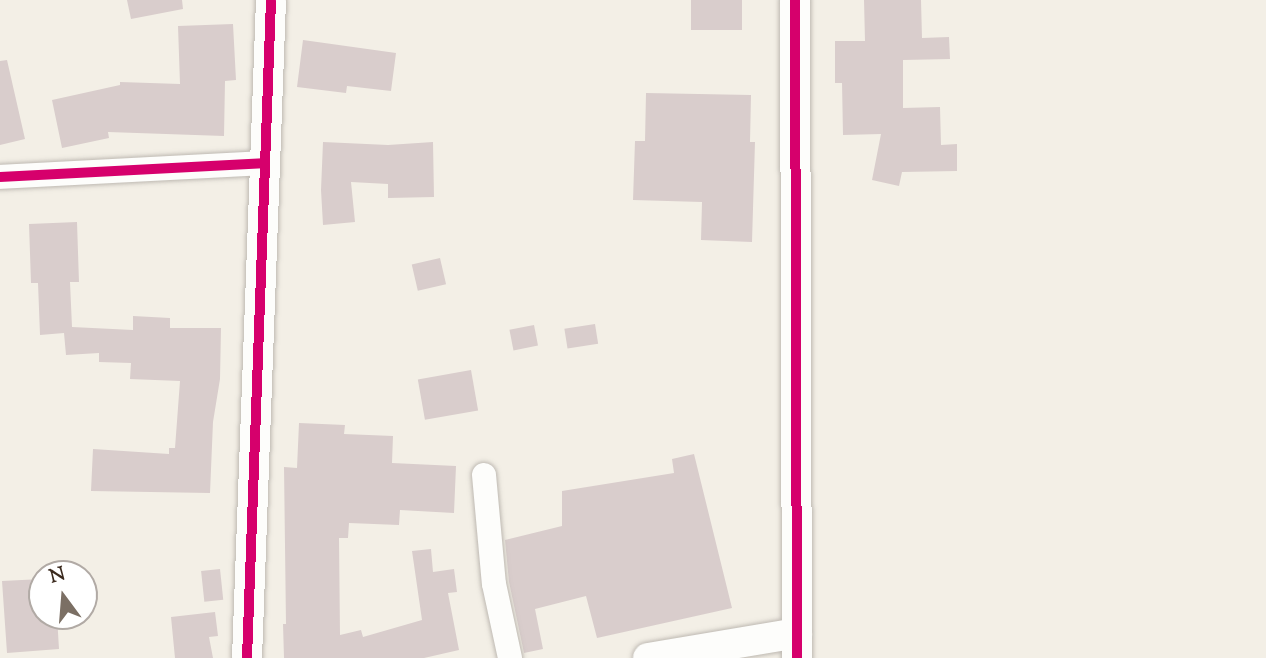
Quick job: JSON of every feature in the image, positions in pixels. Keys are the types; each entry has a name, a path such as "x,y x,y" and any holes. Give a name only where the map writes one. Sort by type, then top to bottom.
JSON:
{"street":[{"path":"247,658 271,0"},
{"path":"648,658 797,645 795,0"},
{"path":"0,177 263,163"},
{"path":"484,475 494,584 510,658"}],"building":[{"path":"127,0 182,0 183,9 131,19"},
{"path":"691,0 742,0 742,30 691,30"},
{"path":"864,0 921,0 922,38 949,37 950,59 903,60 903,108 940,107 941,145 957,144 957,171 902,172 899,186 872,180 881,134 843,135 842,83 835,83 835,41 865,41"},
{"path":"233,24 236,80 225,81 224,136 108,132 109,138 62,148 52,100 120,85 120,82 180,84 178,26"},
{"path":"303,40 396,53 391,91 347,86 346,93 297,87"},
{"path":"7,60 25,139 0,145 0,61"},
{"path":"646,93 751,95 750,142 755,142 752,242 701,240 702,202 633,200 635,141 645,141"},
{"path":"323,142 388,145 433,142 434,197 388,198 388,184 351,182 355,222 323,225"},
{"path":"77,222 79,282 70,282 72,327 133,330 133,316 170,318 170,328 221,328 220,379 213,422 210,493 91,491 93,449 169,454 169,448 175,448 180,381 130,379 131,363 99,362 99,353 66,355 64,333 40,335 38,283 31,283 29,224"},
{"path":"440,258 446,284 418,291 412,265"},
{"path":"595,324 598,344 568,349 564,329"},
{"path":"534,325 538,346 513,350 509,330"},
{"path":"471,370 478,410 425,420 418,379"},
{"path":"299,423 345,425 344,434 393,436 392,463 456,466 454,513 400,510 399,525 349,523 348,538 339,538 340,635 361,630 363,637 422,620 412,551 431,549 433,572 454,569 457,592 448,593 459,650 424,658 284,658 284,467 297,468"},
{"path":"694,454 732,608 597,638 586,596 535,609 543,649 524,653 509,582 505,540 562,526 562,491 674,473 672,459"},
{"path":"220,569 223,600 204,602 201,571"},
{"path":"28,580 28,630 58,630 59,649 7,653 2,581"},
{"path":"215,612 218,636 209,637 213,658 175,658 171,617"}],"cycle path":[{"path":"247,658 271,0"},
{"path":"795,0 797,658"},
{"path":"0,177 263,163"}]}
